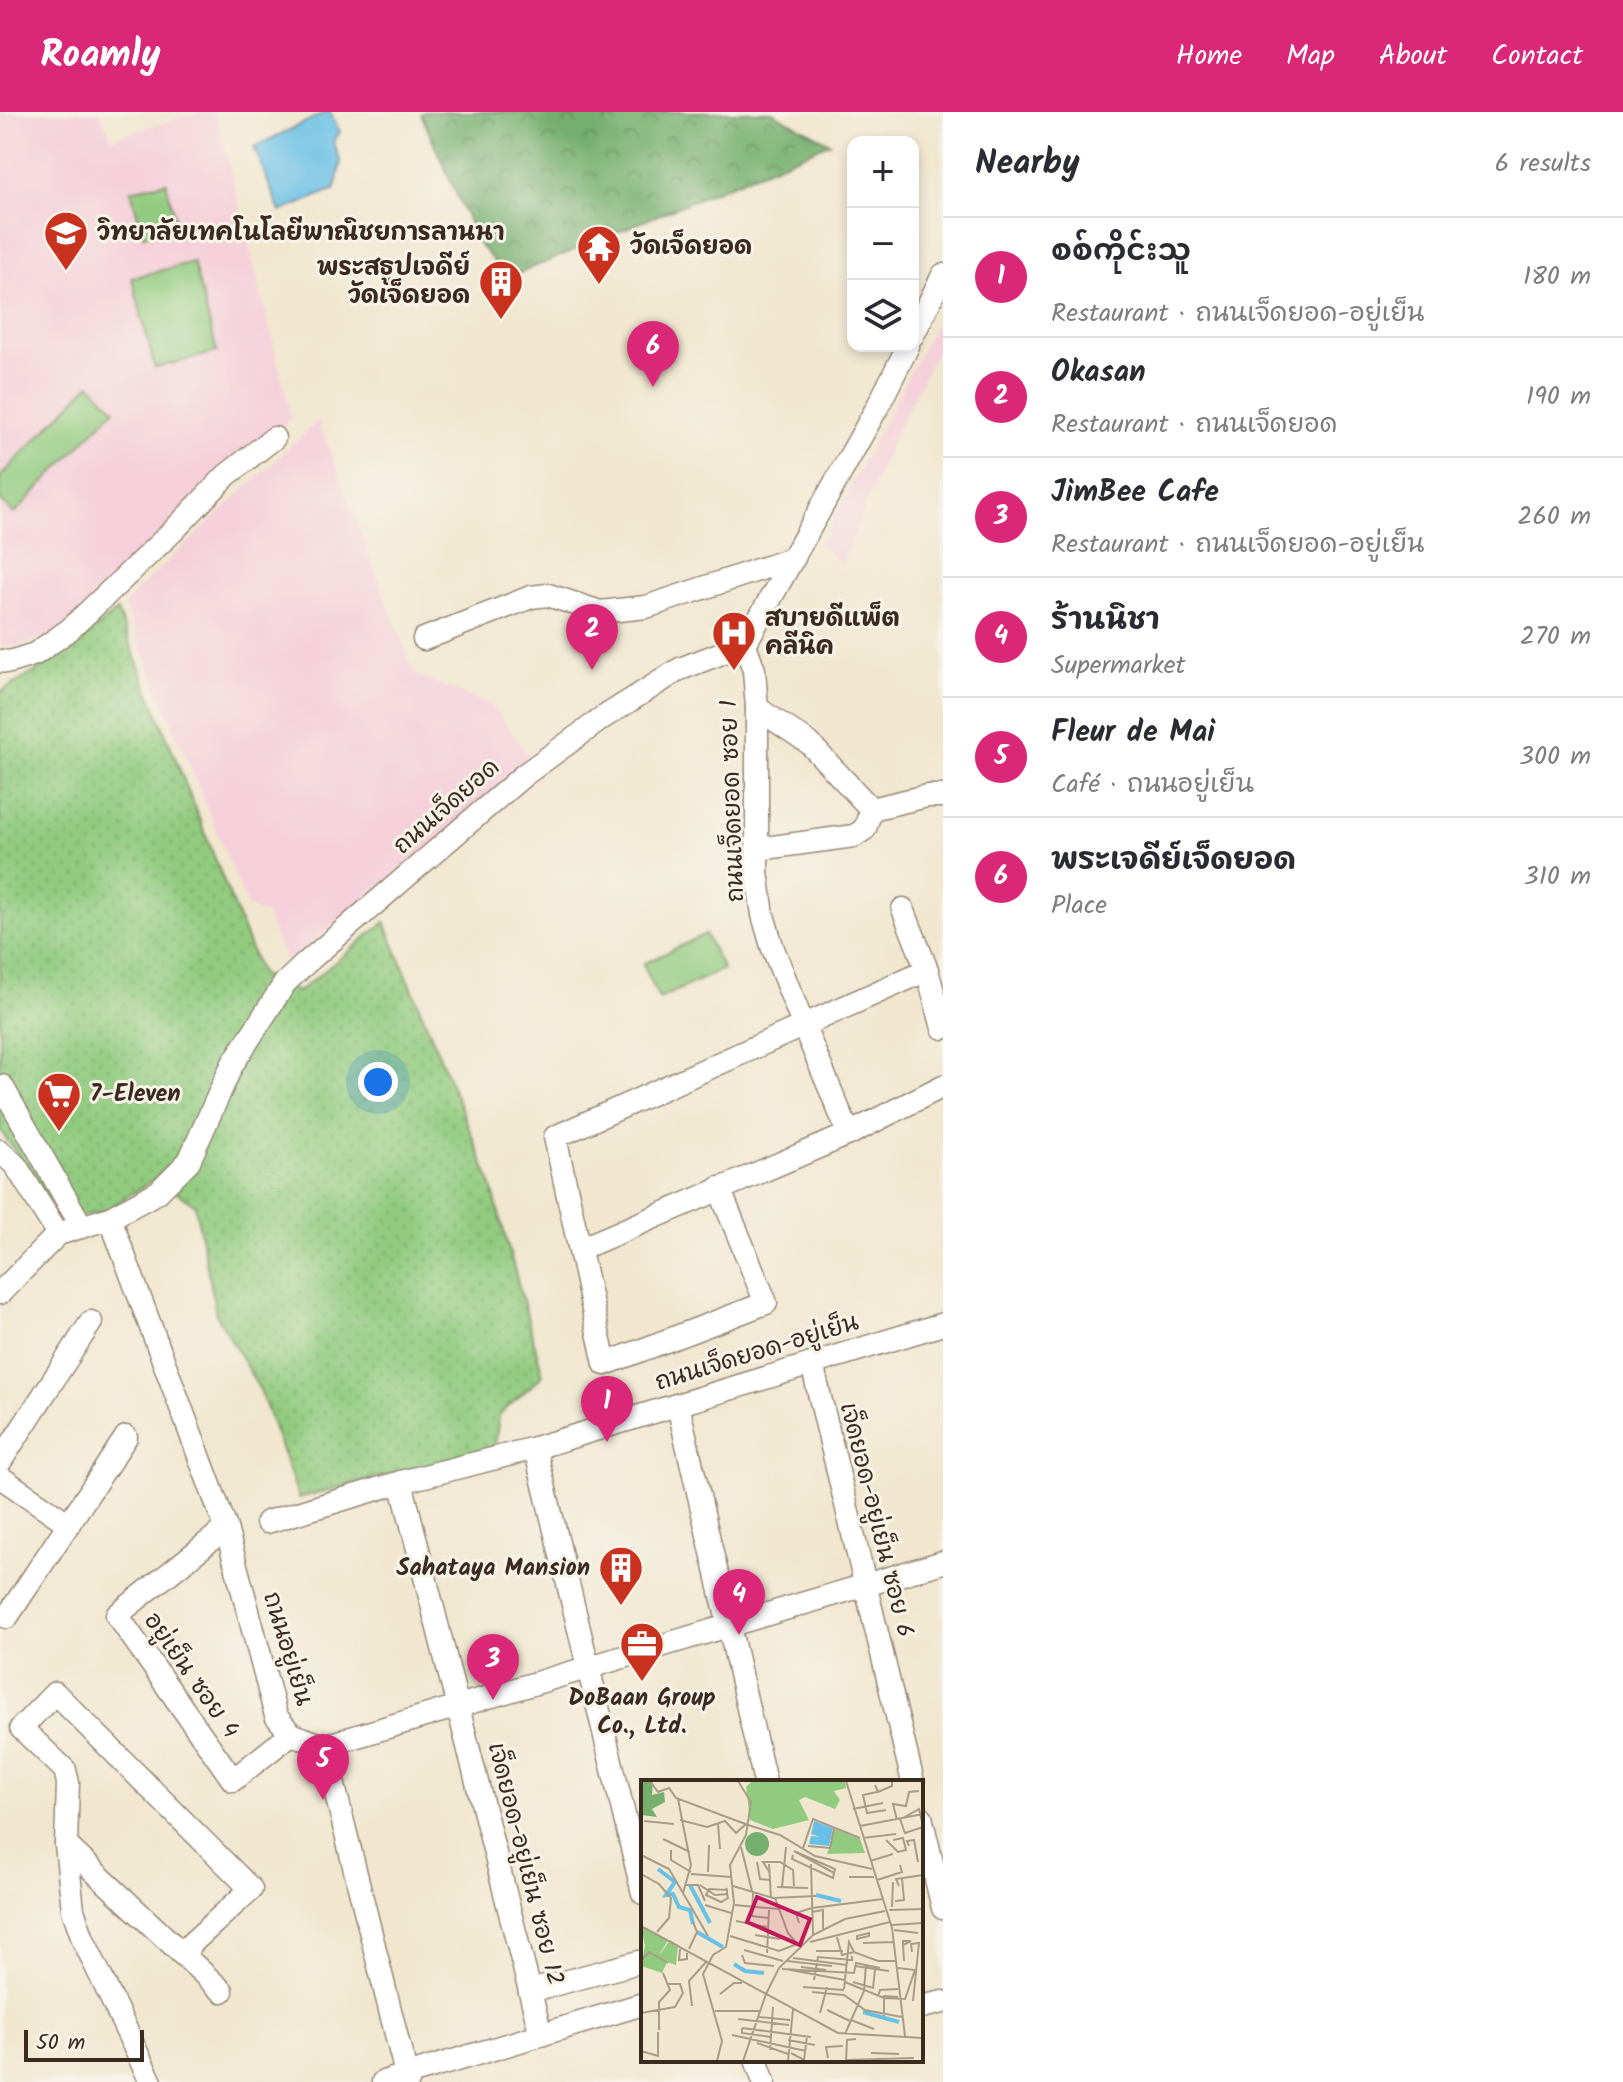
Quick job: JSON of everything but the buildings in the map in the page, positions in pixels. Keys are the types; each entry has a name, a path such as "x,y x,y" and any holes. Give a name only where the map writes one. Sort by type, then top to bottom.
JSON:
{"street":[{"path":"919,323 943,275"},
{"path":"745,644 905,352"},
{"path":"0,661 10,662 35,654 69,630 227,475 274,438"},
{"path":"424,639 531,597 548,595 600,612 646,607 794,558"},
{"name":"ถนนเจ็ดยอด ซอย 1","path":"745,644 754,670 757,708 757,872 763,915 772,946 849,1134"},
{"name":"ถนนเจ็ดยอด","path":"0,1293 58,1234 110,1218 158,1192 189,1161 232,1065 285,983 485,807 604,717 680,669 745,644"},
{"path":"757,708 809,743 871,809"},
{"path":"871,809 927,796 943,796"},
{"path":"758,849 854,836 865,829 871,809"},
{"path":"903,909 927,970 943,1028"},
{"path":"719,1188 766,1303 605,1364 555,1137 927,970"},
{"path":"2,1086 82,1227"},
{"path":"580,1249 849,1134 943,1086"},
{"path":"0,1151 16,1166 58,1234"},
{"name":"ถนนอยู่เย็น","path":"110,1218 226,1528 276,1716 291,1734 324,1746"},
{"path":"0,1462 91,1322"},
{"name":"ถนนเจ็ดยอด-อยู่เย็น","path":"267,1522 401,1482 535,1448 943,1324"},
{"name":"เจ็ดยอด-อยู่เย็น ซอย 6","path":"812,1364 913,1780"},
{"path":"678,1405 765,1780"},
{"path":"7,1617 126,1437"},
{"path":"535,1448 641,1885"},
{"path":"0,1477 69,1524"},
{"name":"เจ็ดยอด-อยู่เย็น ซอย 12","path":"401,1482 541,2035"},
{"name":"อยู่เย็น ซอย 4","path":"226,1528 117,1615 233,1780 291,1734"},
{"path":"407,2079 324,1746 943,1562"},
{"path":"151,2082 83,1939 73,1910 66,1845 68,1783 65,1770 21,1728 55,1693 251,1889 181,1953"},
{"path":"923,1825 943,1908"},
{"path":"66,1845 222,1991"},
{"path":"530,1991 641,1962"},
{"path":"923,2007 943,2002"},
{"path":"383,2082 407,2079 641,2005"},
{"path":"757,2062 764,2082"}],"shaded area":[{"path":"0,112 99,112 112,138 201,112 216,112 292,419 58,633 19,646 0,646"},
{"path":"943,309 943,338 890,444 842,564 820,545"},
{"path":"318,420 415,675 491,705 533,761 286,963 266,915 248,907 123,604"}],"green space":[{"path":"772,112 830,143 508,278 478,243 421,114"},
{"path":"166,182 177,227 143,236 131,190"},
{"path":"193,262 217,352 155,368 132,278"},
{"path":"90,384 115,409 14,514 0,500 0,477"},
{"path":"117,611 261,975 298,992 385,922 490,1180 543,1375 499,1415 495,1447 299,1498 260,1390 216,1314 195,1205 156,1178 107,1210 64,1221 0,1130 0,692 61,657"},
{"path":"705,934 723,969 659,999 643,964"}],"water":[{"path":"330,112 340,132 333,142 341,162 335,189 280,212 254,147"}],"place":[{"name":"วิทยาลัยเทคโนโลยีพาณิชยการลานนา","path":"66,272"},
{"name":"วัดเจ็ดยอด","path":"599,286"},
{"name":"พระสธูปเจดีย์ วัดเจ็ดยอด","path":"501,321"},
{"name":"พระเจดีย์เจ็ดยอด","path":"653,387"},
{"name":"Okasan","path":"592,670"},
{"name":"สบายดีแพ็ต คลีนิค","path":"734,672"},
{"name":"7-Eleven","path":"59,1133"},
{"name":"စစ်ကိုင်းသူ","path":"607,1442"},
{"name":"Sahataya Mansion","path":"621,1607"},
{"name":"ร้านนิชา","path":"739,1635"},
{"name":"DoBaan Group Co., Ltd.","path":"642,1683"},
{"name":"JimBee Cafe","path":"493,1700"},
{"name":"Fleur de Mai","path":"323,1800"}]}
